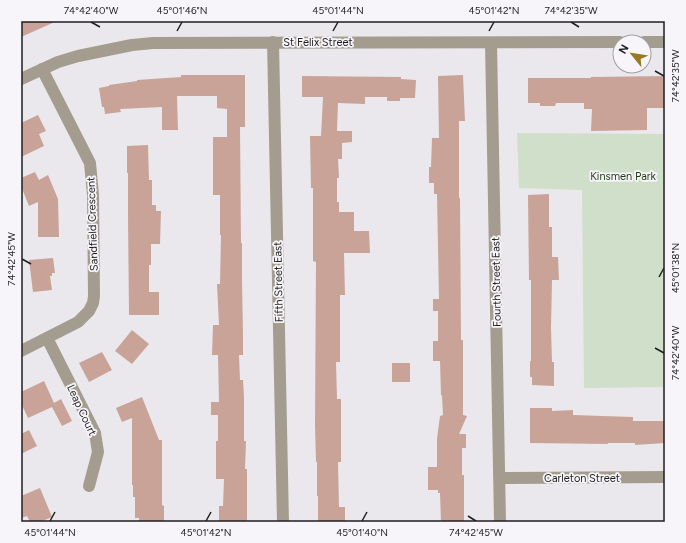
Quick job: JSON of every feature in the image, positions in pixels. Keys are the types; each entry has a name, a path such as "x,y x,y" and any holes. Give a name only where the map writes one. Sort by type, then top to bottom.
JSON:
{"street":[{"name":"Fifth Street East","path":"273,42 283,522"},
{"name":"St Felix Street","path":"21,79 58,62 78,56 132,45 159,43 612,42"},
{"path":"652,42 665,42"},
{"name":"Fourth Street East","path":"492,43 500,522"},
{"name":"Sandfield Crescent","path":"21,350 78,322 84,317 93,303 94,296 93,195 90,163 42,69"},
{"name":"Leap Court","path":"47,338 95,432 98,452 89,486"},
{"name":"Carleton Street","path":"500,478 665,477"}],"green space":[{"name":"Kinsmen Park","path":"517,133 665,134 665,387 584,388 582,190 519,188"}],"building":[{"path":"21,21 57,21 21,37"},
{"path":"181,75 245,75 245,127 240,127 243,355 239,355 240,380 243,380 244,397 244,441 246,441 245,469 247,469 247,522 219,522 219,506 223,506 224,479 216,479 218,415 211,415 211,402 219,402 218,355 212,355 213,325 219,325 217,284 220,284 221,235 220,195 213,195 213,137 227,137 227,109 217,108 217,96 177,96 178,130 162,130 162,107 120,109 121,112 105,114 104,107 102,107 99,88 137,80 181,77"},
{"path":"463,75 465,121 459,121 459,198 461,340 463,340 463,415 467,416 459,434 466,434 466,448 462,448 462,475 464,475 464,522 441,522 440,493 438,493 438,490 428,490 428,467 437,467 437,439 440,416 443,415 440,361 433,361 433,341 438,341 438,311 433,311 433,299 439,299 437,194 434,194 434,183 429,183 429,167 431,167 432,138 439,138 438,76"},
{"path":"302,76 401,77 401,79 416,80 415,98 400,98 400,101 387,101 387,97 365,97 365,104 338,103 337,131 352,131 352,142 342,143 342,159 338,159 339,178 337,178 337,202 339,202 339,212 354,212 354,231 369,231 370,253 344,253 345,295 340,295 340,362 336,362 337,399 341,399 341,462 338,462 339,507 345,507 345,522 318,522 315,425 316,262 313,261 313,188 311,188 310,136 321,136 323,97 302,97"},
{"path":"665,76 664,108 647,108 647,130 591,131 592,109 584,109 584,103 556,103 555,106 540,106 540,103 528,103 528,78"},
{"path":"38,115 46,131 39,134 44,146 21,157 21,123"},
{"path":"148,145 149,180 152,180 152,205 156,205 156,211 161,211 160,244 151,244 151,265 149,265 149,292 159,292 159,315 129,315 127,146"},
{"path":"35,172 39,180 48,175 58,199 59,237 38,237 38,202 29,206 21,186 21,178"},
{"path":"549,194 549,227 552,227 552,257 558,257 559,280 552,280 551,328 552,362 554,362 554,386 532,385 532,377 530,377 531,280 529,280 528,195"},
{"path":"53,258 55,273 52,273 52,276 50,276 52,290 33,292 29,260"},
{"path":"132,330 149,344 132,364 115,351"},
{"path":"102,352 112,370 89,382 79,363"},
{"path":"392,363 410,363 410,382 392,382"},
{"path":"44,381 54,403 61,399 72,421 62,426 52,407 28,418 21,403 21,392"},
{"path":"142,397 159,440 162,440 162,505 164,506 164,522 139,522 139,518 135,518 135,497 133,497 132,485 132,418 122,422 116,408"},
{"path":"530,408 552,408 552,411 573,410 573,415 633,417 633,421 665,421 665,443 635,445 635,443 530,443"},
{"path":"29,430 37,446 21,454 21,434"},
{"path":"40,488 52,517 40,522 30,522 27,516 21,518 21,496"}]}
